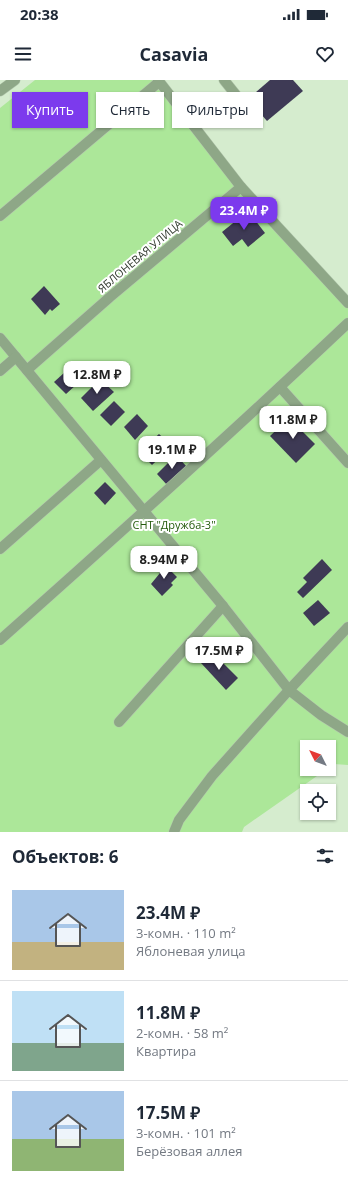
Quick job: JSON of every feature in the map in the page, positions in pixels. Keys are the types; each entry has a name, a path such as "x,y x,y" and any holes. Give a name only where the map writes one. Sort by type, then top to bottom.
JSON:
{"street":[{"path":"0,91 15,80"},
{"path":"224,80 234,92"},
{"path":"0,216 158,81 241,187 348,303"},
{"name":"ЯБЛОНЕВАЯ УЛИЦА","path":"26,370 241,187"},
{"path":"0,640 144,512 348,323"},
{"path":"0,338 223,606 289,690 321,715 348,732"},
{"path":"0,371 16,358"},
{"path":"280,387 348,462"},
{"path":"0,549 101,460"},
{"path":"119,722 223,606"},
{"path":"174,832 179,820 212,776 348,626"}],"green space":[{"name":"СНТ \"Дружба-3\"","path":"35,80 154,80 172,101 172,128 196,128 348,302 348,765 336,764 336,740 300,740 300,776 317,776 306,784 300,784 300,788 244,827 242,832 0,832 0,108 12,98 12,128 88,128 88,92 20,92"}],"building":[{"path":"270,80 293,80 303,91 267,121 263,116 263,92 256,92"},
{"path":"248,211 265,233 248,247 242,239 233,246 222,232"},
{"path":"44,286 60,304 52,311 50,309 45,315 31,299"},
{"path":"75,363 87,375 66,394 54,382"},
{"path":"100,379 114,392 93,411 81,398"},
{"path":"114,401 125,412 111,426 100,415"},
{"path":"137,414 148,426 135,440 124,427"},
{"path":"289,418 315,444 296,463 270,436"},
{"path":"159,434 172,446 152,465 139,452"},
{"path":"176,455 187,467 168,486 157,474"},
{"path":"105,482 116,493 105,505 94,493"},
{"path":"322,559 332,570 303,598 297,592 307,582 303,578"},
{"path":"164,564 177,577 171,583 173,585 162,596 151,584 160,573 158,571"},
{"path":"318,600 330,613 314,626 303,613"},
{"path":"212,652 238,678 226,690 201,663"}]}
